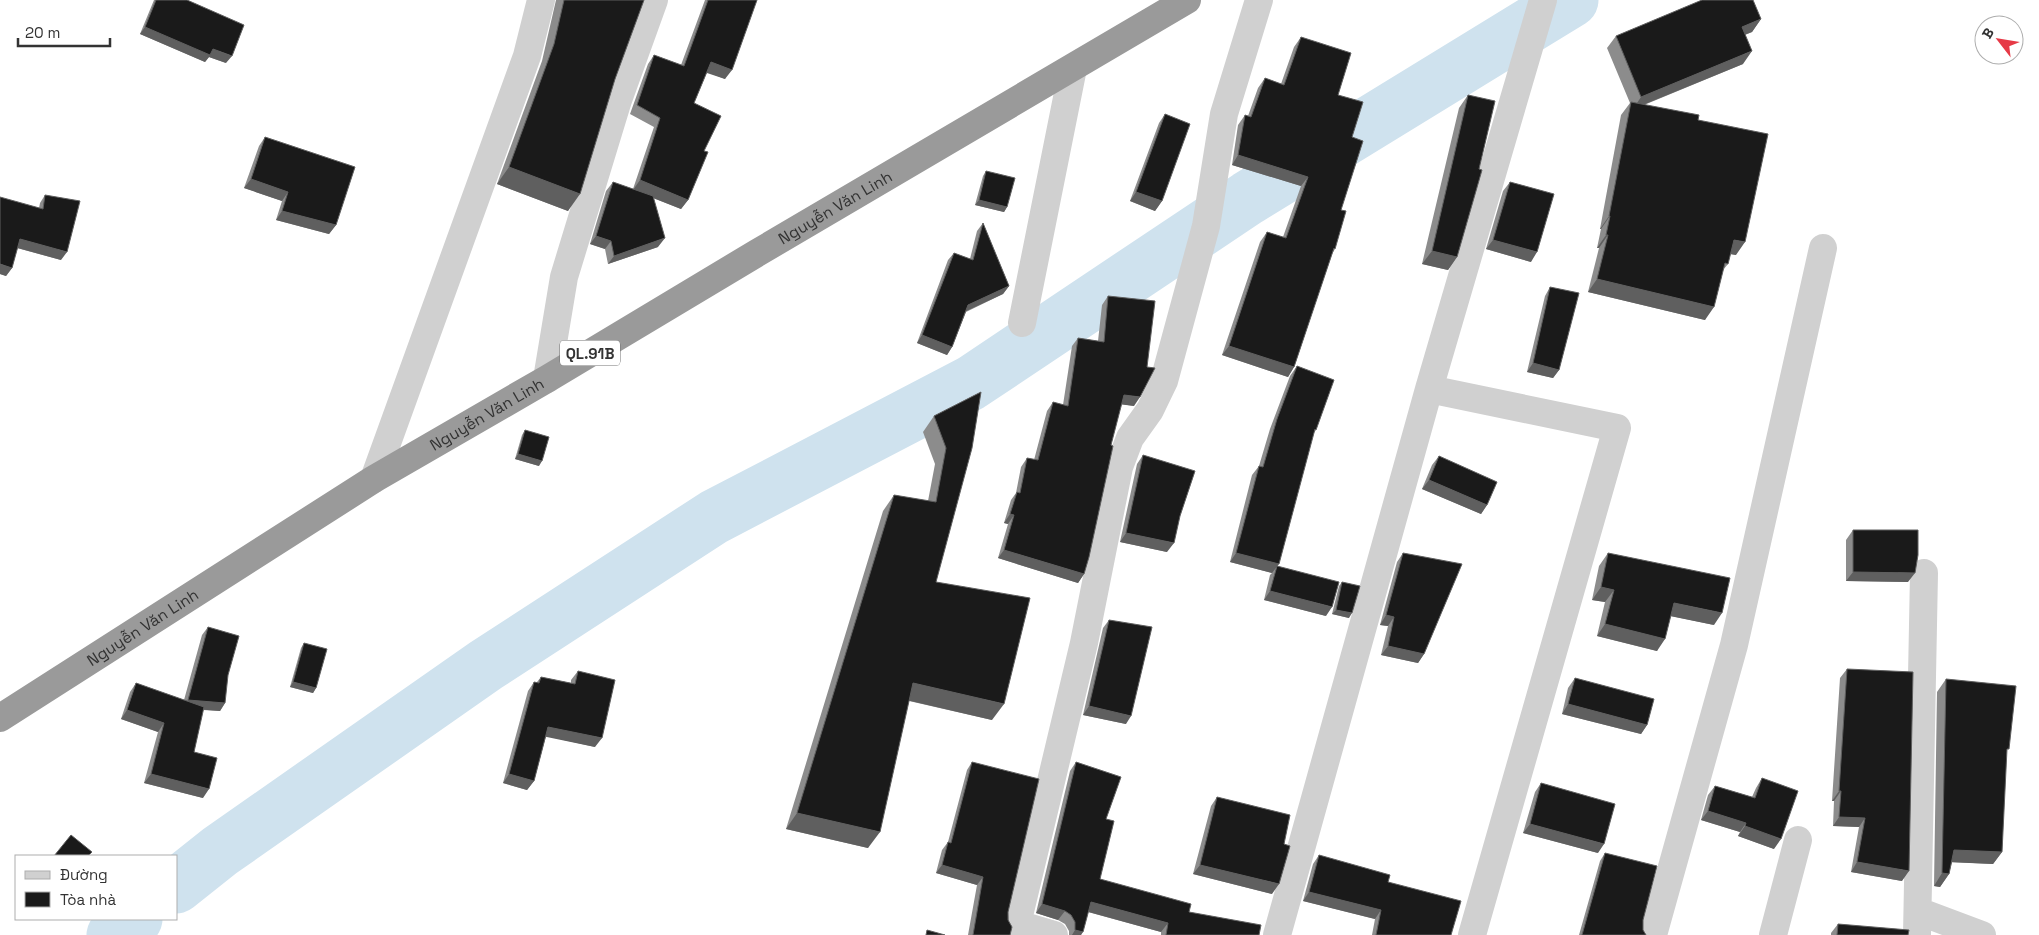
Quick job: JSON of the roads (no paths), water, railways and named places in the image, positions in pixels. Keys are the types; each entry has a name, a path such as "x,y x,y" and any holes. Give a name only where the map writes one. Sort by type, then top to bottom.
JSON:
{"highway":[{"name":"Nguyễn Văn Linh","path":"0,718 374,479 547,379 1186,0"}],"street":[{"path":"374,479 527,56 541,0"},
{"path":"547,379 564,277 618,100 654,0"},
{"path":"1054,935 1016,929 1084,643 1118,467 1130,438 1150,410 1164,381 1206,226 1224,114 1259,0"},
{"path":"1277,935 1429,389 1543,0"},
{"path":"1022,323 1073,68"},
{"path":"1654,935 1734,646 1824,248"},
{"path":"1429,389 1617,428 1472,935"},
{"path":"1924,574 1918,923 1982,935"},
{"path":"1773,935 1798,840"}],"waterway":[{"path":"178,884 220,851 486,665 714,517 971,383 1248,198 1571,0"},
{"path":"114,935 134,920"}]}
